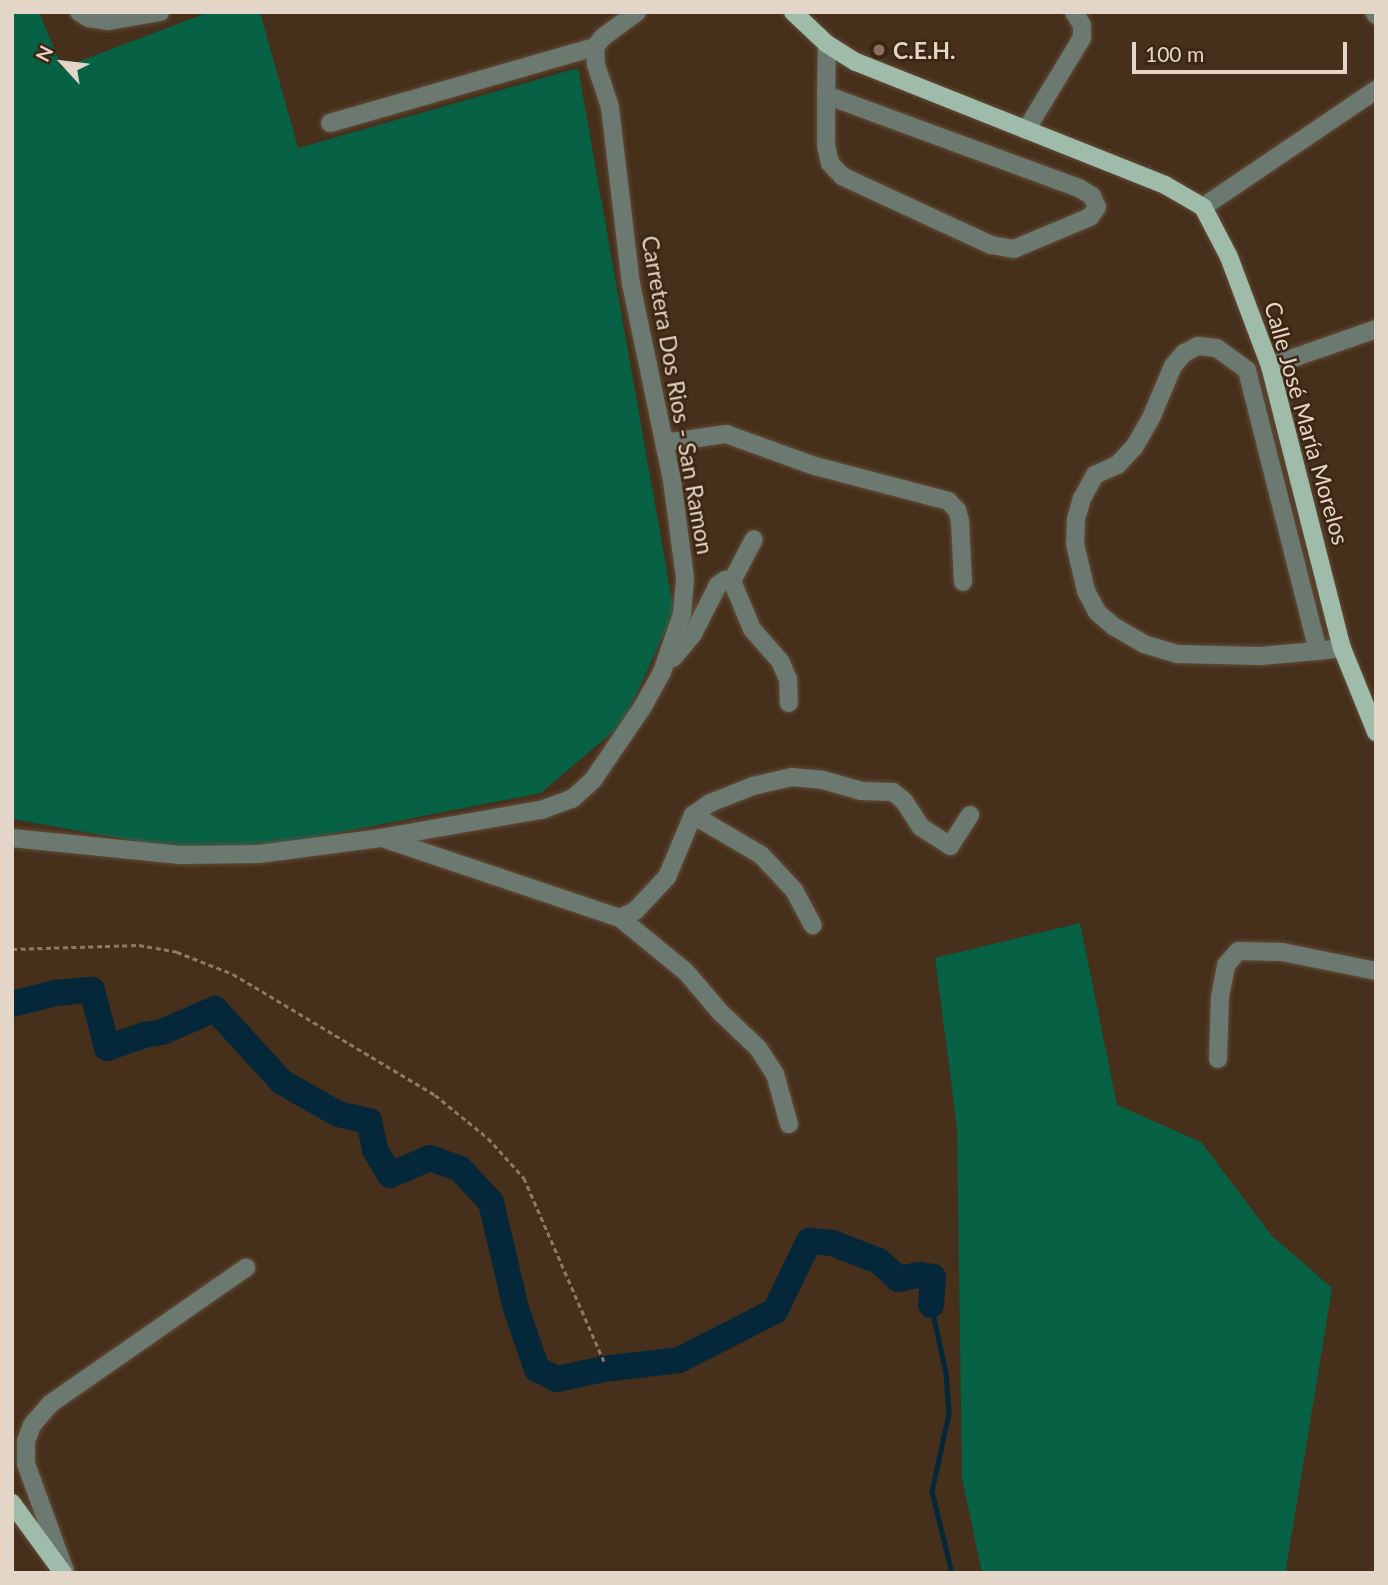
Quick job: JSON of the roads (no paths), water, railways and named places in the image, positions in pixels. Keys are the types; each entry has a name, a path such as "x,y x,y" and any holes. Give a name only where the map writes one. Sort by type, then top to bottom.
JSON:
{"main road":[{"path":"793,12 827,44 856,62 890,78 1165,185 1203,207"},
{"name":"Calle José María Morelos","path":"1203,207 1229,257 1270,366 1342,648 1376,732"},
{"path":"12,1503 65,1573"}],"street":[{"path":"79,12 89,18 109,20 160,12"},
{"path":"330,123 595,47 603,37 637,12"},
{"path":"1026,130 1082,38 1082,25 1074,12"},
{"path":"826,95 1079,188 1092,196 1097,207 1090,217 1014,249 991,244 842,176 830,163 826,146 826,95 827,44"},
{"name":"Carretera Dos Rios - San Ramon","path":"12,838 207,857 259,853 380,838 541,810 572,799 593,780 618,746 662,672 682,614 685,578 664,443 631,284 617,151 595,47"},
{"path":"1203,207 1376,90"},
{"path":"1270,366 1376,329"},
{"path":"1318,651 1247,370 1217,348 1198,346 1184,353 1173,366 1151,418 1134,447 1117,465 1095,475 1082,498 1076,519 1075,544 1086,591 1097,612 1113,626 1144,643 1177,654 1224,658 1318,651 1342,648"},
{"path":"664,443 726,434 815,466 948,501 957,510 960,521 963,582"},
{"path":"732,581 754,539"},
{"path":"662,672 693,634 718,585 725,580 732,581"},
{"path":"732,581 752,629 780,662 788,679 789,703"},
{"path":"620,918 635,911 667,877 693,816 709,803 753,786 791,776 823,780 861,791 893,793 904,801 920,827 950,846 970,815"},
{"path":"693,816 761,855 794,890 813,925"},
{"path":"380,838 620,918 686,972 721,1013 758,1048 775,1074 789,1124"},
{"path":"1218,1059 1220,997 1226,965 1238,951 1282,952 1376,971"},
{"path":"65,1573 26,1464 26,1441 32,1426 50,1404 246,1268"}],"waterway":[{"path":"12,1004 55,993 92,990 107,1048 144,1035 162,1032 215,1009 282,1082 338,1114 369,1121 375,1150 390,1175 430,1158 460,1169 491,1202 516,1309 537,1369 557,1379 604,1369 679,1360 775,1311 809,1241 832,1243 879,1261 898,1279 919,1275 933,1277 931,1305"},
{"path":"931,1305 946,1372 949,1414 932,1491 952,1573"}],"place":[{"name":"C.E.H.","path":"879,50"}]}
